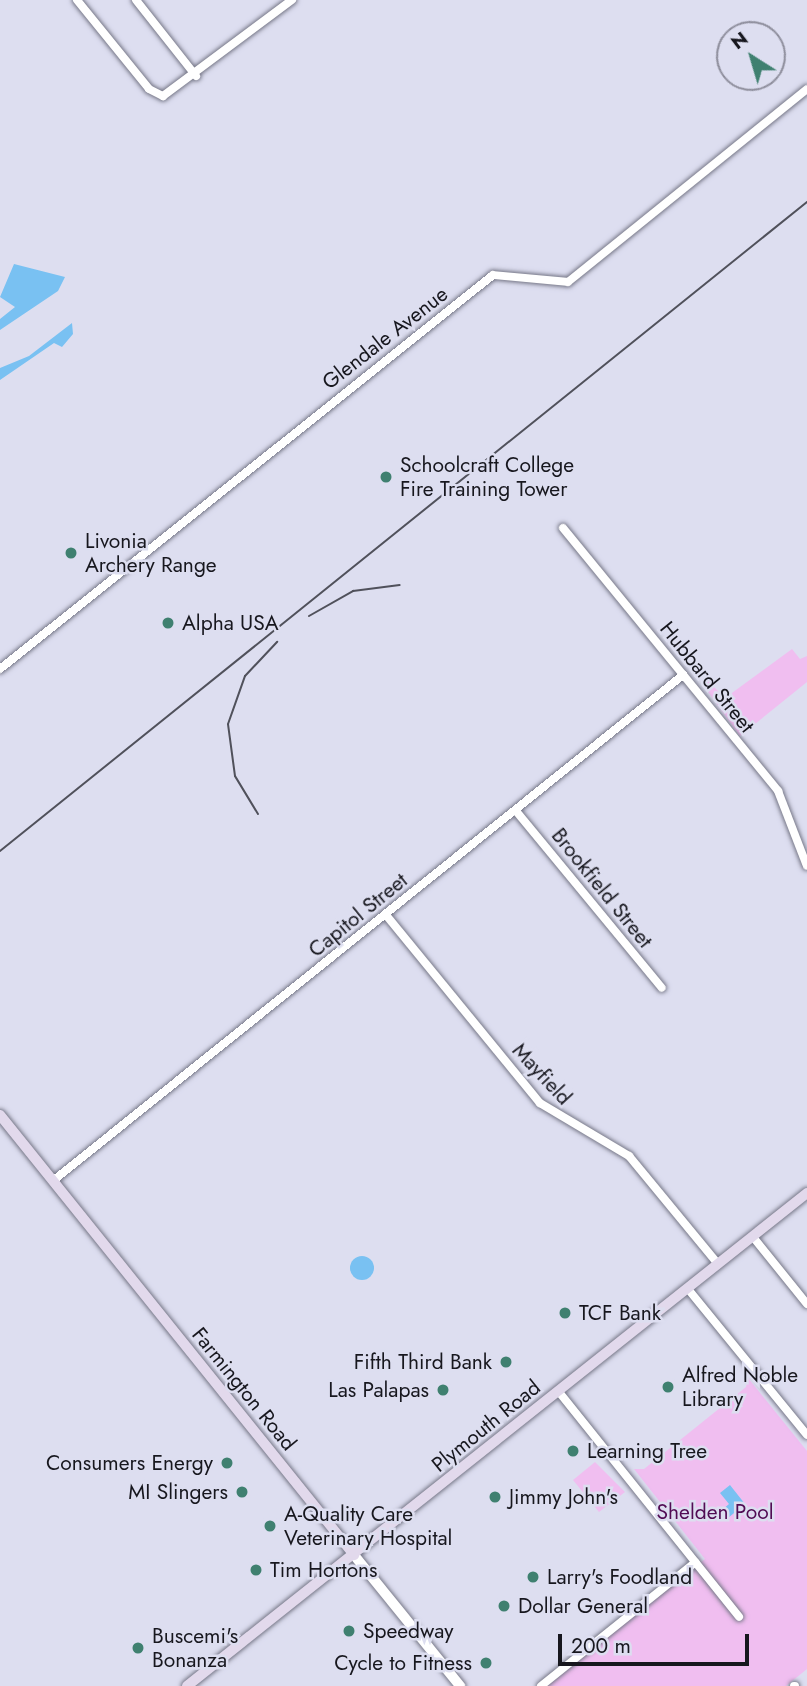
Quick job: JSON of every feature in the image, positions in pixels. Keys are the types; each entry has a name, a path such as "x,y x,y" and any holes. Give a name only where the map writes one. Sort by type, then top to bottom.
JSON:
{"main road":[{"name":"Farmington Road","path":"0,1115 354,1555"},
{"name":"Plymouth Road","path":"187,1686 807,1193"}],"street":[{"path":"77,0 149,89 163,96 176,92 292,0"},
{"path":"136,0 196,76"},
{"name":"Glendale Avenue","path":"0,669 493,275 568,282 807,89"},
{"name":"Hubbard Street","path":"563,528 778,792 806,862"},
{"name":"Capitol Street","path":"54,1180 683,675"},
{"name":"Brookfield Street","path":"516,811 662,988"},
{"name":"Mayfield","path":"386,915 540,1103 629,1156 718,1264"},
{"path":"753,1237 807,1304"},
{"path":"688,1289 807,1435"},
{"path":"559,1392 739,1617"},
{"name":"Farmington Road","path":"354,1555 460,1686"},
{"path":"541,1686 696,1562"}],"green space":[{"path":"792,649 800,659 807,656 807,682 740,736 703,685 708,681 725,698"},
{"name":"Shelden Pool","path":"748,1378 807,1451 807,1669 786,1686 547,1686 705,1559 634,1469 644,1469 746,1387"},
{"path":"595,1462 625,1492 599,1512 573,1480"}],"water":[{"path":"14,264 65,277 58,291 0,330 0,319 15,307 0,297"},
{"path":"72,323 73,334 62,347 54,343 0,380 0,368 29,356"},
{"path":"362,1256 371,1259 374,1268 371,1277 362,1280 353,1277 350,1268 353,1259"},
{"path":"730,1485 745,1504 728,1518 722,1510 729,1504 720,1493"}],"railway":[{"path":"0,851 807,202"},
{"path":"309,616 353,591 400,585"},
{"path":"258,814 235,776 228,724 245,676 277,642"}],"place":[{"name":"Schoolcraft College Fire Training Tower","path":"386,477"},
{"name":"Livonia Archery Range","path":"71,553"},
{"name":"Alpha USA","path":"168,623"},
{"name":"TCF Bank","path":"565,1313"},
{"name":"Fifth Third Bank","path":"506,1362"},
{"name":"Alfred Noble Library","path":"668,1387"},
{"name":"Las Palapas","path":"443,1390"},
{"name":"Learning Tree","path":"573,1451"},
{"name":"Consumers Energy","path":"227,1463"},
{"name":"MI Slingers","path":"242,1492"},
{"name":"Jimmy John's","path":"495,1497"},
{"name":"A-Quality Care Veterinary Hospital","path":"270,1526"},
{"name":"Tim Hortons","path":"256,1570"},
{"name":"Larry's Foodland","path":"533,1577"},
{"name":"Dollar General","path":"504,1606"},
{"name":"Speedway","path":"349,1631"},
{"name":"Buscemi's Bonanza","path":"138,1648"},
{"name":"Cycle to Fitness","path":"486,1663"}]}
